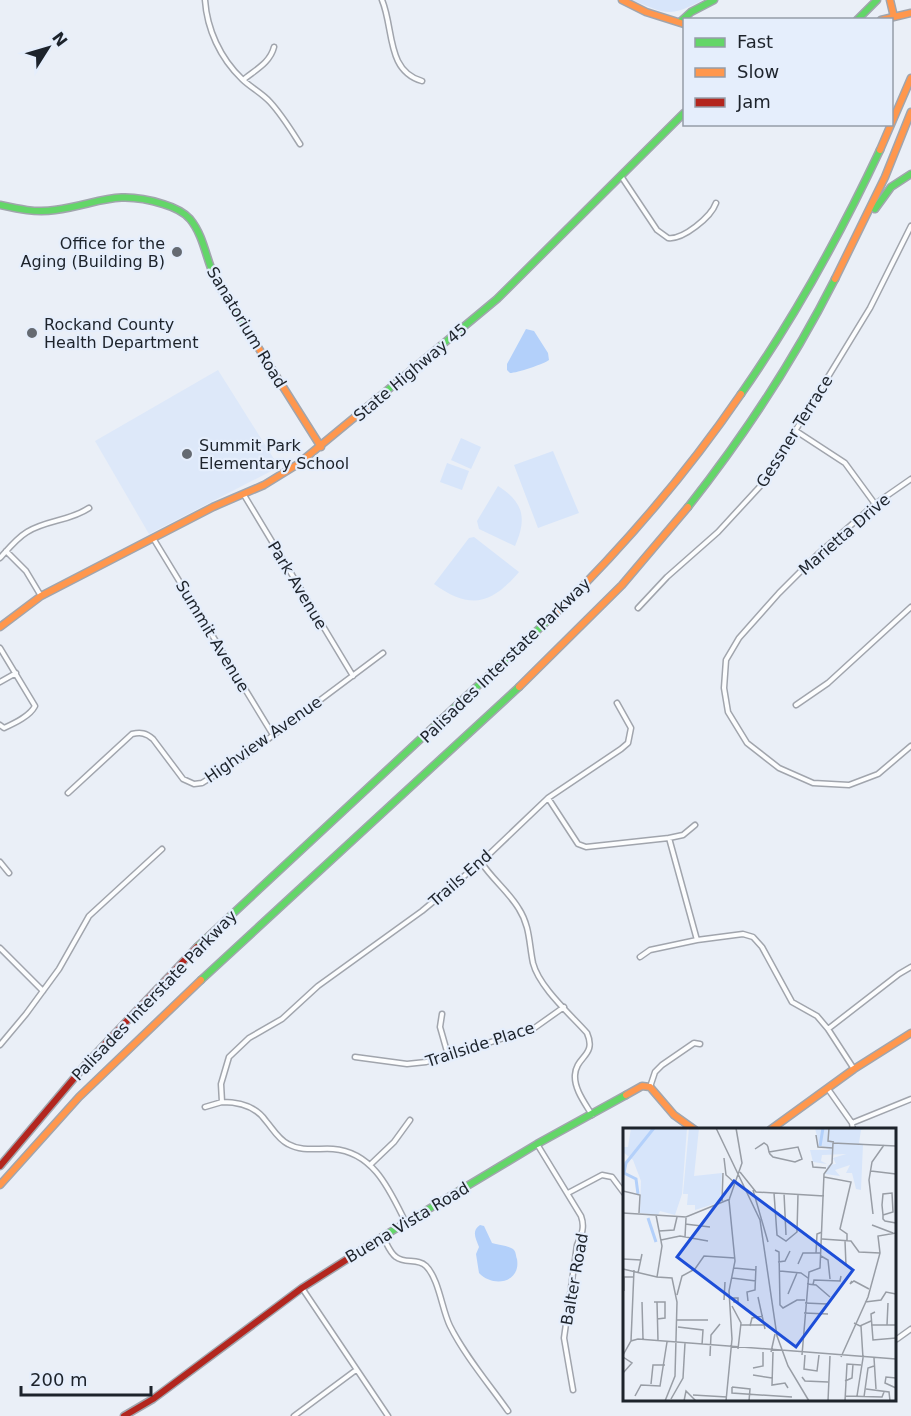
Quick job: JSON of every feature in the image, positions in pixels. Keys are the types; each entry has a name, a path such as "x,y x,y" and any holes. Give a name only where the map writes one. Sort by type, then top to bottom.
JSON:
{"main road":[{"path":"622,0 646,12 682,23"},
{"path":"686,18 691,12 714,0"},
{"path":"860,18 877,0"},
{"path":"890,0 894,17"},
{"path":"890,18 911,13"},
{"name":"Palisades Interstate Parkway","path":"893,119 911,78"},
{"name":"Palisades Interstate Parkway","path":"0,1185 70,1105 127,1048 519,688 627,579 700,492 752,420 796,352 843,267 881,186 911,112"},
{"name":"State Highway 45","path":"0,627 41,596 213,507 244,495 280,475 321,447 497,299 683,114"},
{"name":"Palisades Interstate Parkway","path":"0,1165 116,1031 201,944 533,636 606,562 655,507 734,406 805,297 862,190 890,126"},
{"path":"843,267 883,197 894,185 911,174"},
{"name":"Sanatorium Road","path":"0,205 16,209 47,211 108,198 132,197 166,204 185,214 192,221 200,236 211,272 218,284 321,447"},
{"path":"773,1128 854,1068 911,1033"},
{"name":"Buena Vista Road","path":"124,1416 153,1399 342,1261 537,1144 642,1086 650,1087"},
{"path":"650,1087 674,1115 692,1128"}],"street":[{"path":"206,0 206,17 211,32 235,71 281,114 300,144"},
{"path":"382,0 388,15 396,58 406,74 422,81"},
{"path":"243,80 267,61 274,47"},
{"path":"621,175 657,230 668,238 681,236 709,215 716,203"},
{"name":"Gessner Terrace","path":"638,608 668,576 708,542 764,482 870,308 911,226"},
{"path":"796,431 845,463 875,504"},
{"name":"Marietta Drive","path":"911,479 875,504 817,555 779,593 740,638 726,660 724,688 728,712 747,743 779,768 813,783 849,784 878,774 911,746"},
{"name":"Park Avenue","path":"244,495 353,676"},
{"path":"0,558 26,532 69,518 88,508"},
{"name":"Summit Avenue","path":"153,538 273,735"},
{"path":"6,551 26,571 41,596"},
{"path":"796,705 828,683 911,607"},
{"path":"0,648 35,706 34,710 15,723 4,728 0,725"},
{"name":"Highview Avenue","path":"68,793 132,734 147,734 153,738 183,779 194,784 209,780 383,653"},
{"path":"0,682 16,673"},
{"name":"Trails End","path":"222,1102 221,1084 229,1057 254,1035 282,1019 318,986 422,911 481,862 548,798 628,742 631,728 617,703"},
{"path":"548,798 578,844 586,847 669,838 683,835 695,825"},
{"path":"669,838 697,940"},
{"path":"0,1045 43,991 76,942 89,916 162,849"},
{"path":"0,862 9,873"},
{"path":"481,862 489,875 519,909 531,940 533,964 545,985 587,1033 590,1048 577,1066 574,1075 580,1094 592,1115"},
{"path":"640,957 650,950 697,940 743,934 753,937 762,947 792,1002 817,1016 854,1068"},
{"path":"0,948 43,991"},
{"path":"828,1029 911,967"},
{"name":"Trailside Place","path":"355,1057 407,1064 426,1062 533,1029 564,1007"},
{"path":"442,1014 440,1028 448,1055"},
{"path":"650,1087 655,1072 662,1065 694,1043 700,1044"},
{"path":"828,1089 852,1123 853,1128"},
{"path":"852,1123 911,1099"},
{"path":"205,1107 222,1102 235,1102 253,1108 286,1143 302,1149 347,1151 358,1155 371,1164 381,1177 406,1223"},
{"path":"371,1164 394,1142 410,1119"},
{"name":"Balter Road","path":"537,1144 584,1223 577,1245 564,1338 573,1390"},
{"path":"568,1193 602,1175 612,1178 623,1191"},
{"path":"383,1238 398,1259 425,1265 432,1277 450,1326 508,1412"},
{"path":"302,1288 388,1416"},
{"path":"897,1339 911,1329"},
{"path":"294,1416 356,1370"}],"shaded area":[{"path":"632,0 703,0 682,10 668,12"},
{"name":"Summit Park Elementary School","path":"218,370 279,467 149,534 95,441"},
{"path":"461,438 481,447 471,469 451,460"},
{"path":"553,451 579,513 538,528 514,465"},
{"path":"447,463 469,471 462,490 440,482"},
{"path":"498,486 513,498 521,512 521,527 515,546 479,529 477,521"},
{"path":"474,537 519,572 499,591 480,600 459,598 434,584 469,538"}],"water":[{"path":"526,329 534,331 548,353 549,360 510,373 507,370 507,364"},
{"path":"480,1225 484,1226 492,1243 515,1251 517,1267 515,1273 505,1281 491,1281 479,1273 476,1254 479,1247 475,1232"}],"traffic: fast":[{"path":"684,18 714,0"},
{"path":"859,18 877,0"},
{"path":"680,22 683,19"},
{"path":"378,398 497,299 683,114"},
{"path":"741,394 816,275 880,150"},
{"path":"875,209 891,187 911,174"},
{"path":"0,205 48,211 107,199 132,198 163,204 178,210 195,226 215,278 249,333"},
{"path":"688,507 729,453 767,397 803,339 835,279"},
{"path":"197,947 557,612"},
{"path":"201,980 519,687"},
{"path":"382,1237 537,1144 626,1095"}],"traffic: slow":[{"path":"622,0 646,12 683,24"},
{"path":"890,0 894,17"},
{"path":"890,18 911,13"},
{"path":"893,120 911,78"},
{"path":"835,279 885,177 911,112"},
{"path":"880,150 890,126"},
{"path":"249,333 321,447"},
{"path":"557,612 654,508 741,394"},
{"path":"0,627 41,596 213,507 264,485 298,464 378,398"},
{"path":"519,687 622,585 688,507"},
{"path":"0,1185 79,1097 201,980"},
{"path":"773,1128 854,1069 911,1033"},
{"path":"626,1095 642,1086 650,1087 674,1115 692,1128"}],"traffic: jam":[{"path":"0,1166 87,1063 197,947"},
{"path":"124,1416 153,1399 302,1288 382,1237"}],"place":[{"name":"Office for the Aging (Building B)","path":"177,252"},
{"name":"Rockand County Health Department","path":"32,333"},
{"name":"Summit Park Elementary School","path":"187,454"}]}
